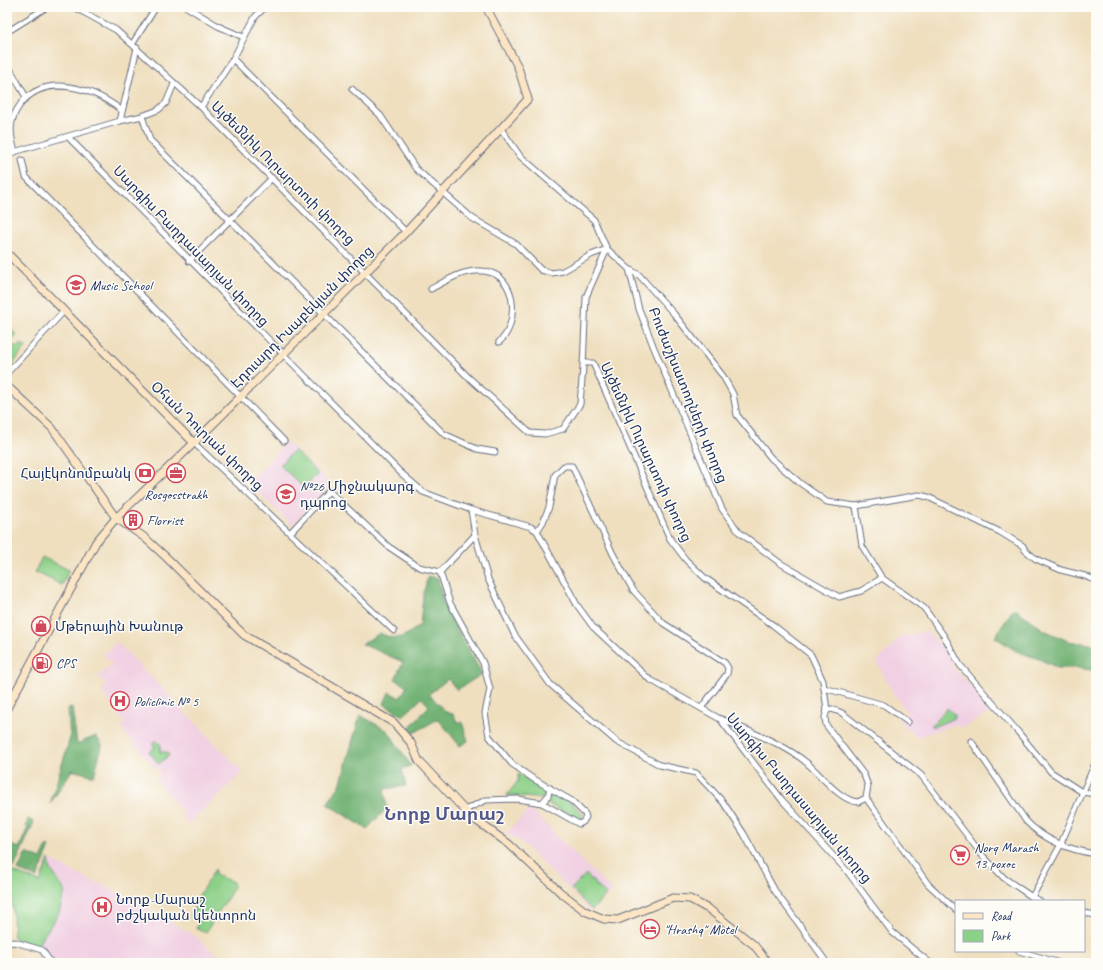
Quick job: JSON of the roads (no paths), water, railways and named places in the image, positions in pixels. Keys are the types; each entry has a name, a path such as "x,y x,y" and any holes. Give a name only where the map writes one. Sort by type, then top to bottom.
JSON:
{"main road":[{"name":"Էդուարդ Իսաբեկյան փողոց","path":"7,708 96,542 116,518 194,443 364,272 406,232 528,99 518,67 486,7"},
{"name":"Օհան Դուրյան փողոց","path":"7,253 194,443"},
{"path":"7,386 52,428 116,518 144,537 244,634 394,723 411,743 420,760 464,810 509,844 560,892 590,914 618,920 673,898 690,899 710,910 754,945 768,963"}],"street":[{"path":"7,32 47,7"},
{"name":"Այծեմնիկ Ուրարտուի փողոց","path":"74,7 116,30 201,107 466,375 530,433 545,434 563,429 580,404 583,363 593,363 670,539 686,560 704,578 773,626 811,656 821,672 827,710 824,716 826,725 866,779 868,790 866,798"},
{"path":"132,43 156,7"},
{"path":"187,7 218,26 243,37"},
{"path":"201,107 233,59 255,16 265,7"},
{"path":"120,121 121,110 137,48"},
{"path":"233,59 406,232"},
{"path":"7,64 26,97"},
{"path":"7,154 142,116 163,107 174,84"},
{"path":"15,152 11,138 11,123 16,111 26,97 44,87 58,86 97,94 108,99 121,110"},
{"path":"352,89 380,115 416,169 443,191 472,218 516,244 541,270 552,273 563,271 591,255 607,249"},
{"path":"142,116 150,140 444,434 477,449 495,452"},
{"path":"500,129 520,156 594,220 607,249 629,269 639,275 674,314 723,376 732,394 737,415 771,458 827,502 856,506 919,495 1000,532 1023,546 1025,550 1036,559 1061,570 1085,576 1096,581"},
{"name":"Սարգիս Բաղդասարյան փողոց","path":"68,137 400,473 423,492 471,510 537,530 577,605 593,627 649,679 720,719 782,800 847,871 892,932 930,963"},
{"path":"22,160 26,177 284,441"},
{"path":"189,260 272,178"},
{"path":"583,363 586,297 607,249"},
{"name":"Բուժաշխատողների փողոց","path":"629,269 640,309 654,348 722,509 739,532 780,563 839,597 861,591 882,578"},
{"path":"431,289 463,273 483,271 498,276 509,290 512,312 510,328 500,342"},
{"path":"7,373 64,311"},
{"name":"Օհան Դուրյան փողոց","path":"194,443 394,631"},
{"path":"537,530 543,522 549,507 555,475 567,465 574,468 613,554 634,590 663,623 725,663 728,668 727,674 701,708"},
{"path":"290,533 329,491 389,547 419,567 440,572"},
{"path":"856,506 862,546 882,578 924,608 944,636 960,665 1018,732 1050,772 1082,792 1096,794"},
{"path":"471,510 475,535 488,579 514,634 550,684 617,742 660,765 696,773 723,802 744,834 775,891 827,963"},
{"path":"440,572 475,535"},
{"path":"440,572 450,603 483,663 490,689 485,713 489,736 512,764 532,778 572,801 585,814 584,820 581,824 577,824 542,803 518,799 486,800 464,810"},
{"path":"824,688 884,705 908,722"},
{"path":"827,710 832,709 842,713 921,775 982,855 1004,878 1032,898 1037,900"},
{"path":"720,719 789,751 807,763 847,800 858,802 866,798 928,884 955,909"},
{"path":"971,741 1026,822 1041,835 1060,846 1096,854"},
{"path":"1032,898 1060,846 1096,761"},
{"path":"542,803 548,796 550,788"},
{"path":"1085,913 1096,915"},
{"path":"7,943 15,942 42,950 51,963"},
{"path":"1022,952 1060,963"}],"place":[{"name":"Music School","path":"76,285"},
{"name":"Հայէկոնոմբանկ","path":"145,473"},
{"name":"Rosgosstrakh","path":"176,473"},
{"name":"№26 Միջնակարգ դպրոց","path":"286,494"},
{"name":"Florrist","path":"133,520"},
{"name":"Մթերային Խանութ","path":"41,626"},
{"name":"CPS","path":"42,663"},
{"name":"Policlinic № 5","path":"120,701"},
{"name":"Norq Marash 13 poxoc","path":"960,855"},
{"name":"Նորք-Մարաշ բժշկական կենտրոն","path":"102,907"},
{"name":"\"Hrashq\" Motel","path":"650,929"}],"district":[{"name":"Նորք Մարաշ","path":"444,814"}]}
